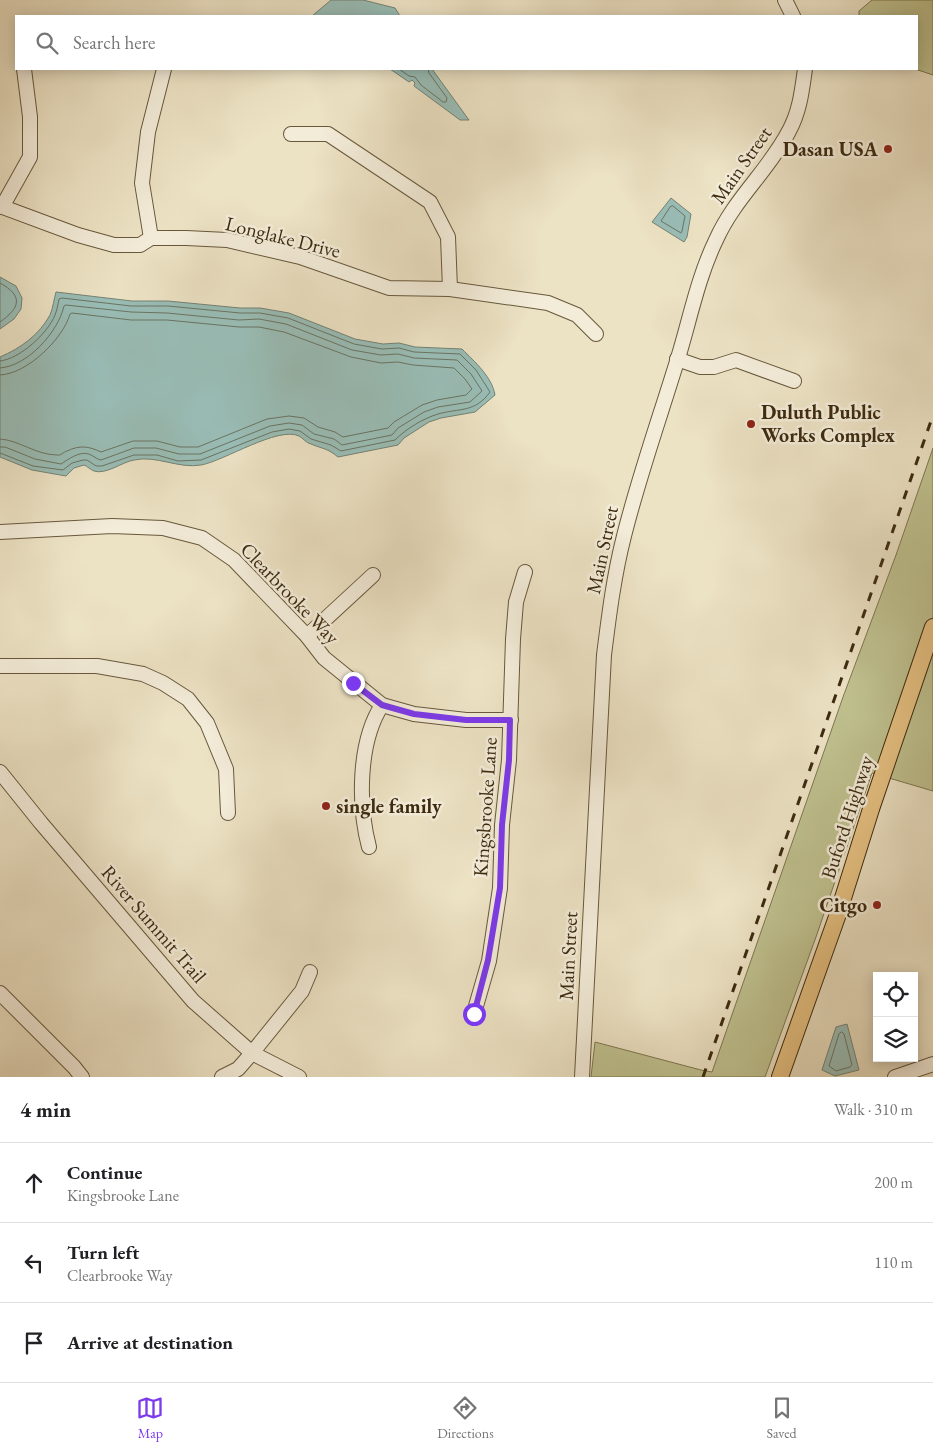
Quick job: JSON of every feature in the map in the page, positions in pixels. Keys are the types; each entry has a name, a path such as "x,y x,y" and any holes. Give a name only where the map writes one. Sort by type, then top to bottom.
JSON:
{"main road":[{"name":"Buford Highway","path":"780,1077 838,914 874,800 933,626"}],"street":[{"path":"784,0 792,15"},
{"path":"1,207 30,157 30,117 24,70"},
{"path":"151,238 142,183 148,132 164,70"},
{"name":"Main Street","path":"582,1077 605,646 612,592 624,538 647,454 678,359 705,266 716,238 734,205 774,156 790,130 801,98 805,70"},
{"path":"292,134 328,134 430,202 448,237 450,289"},
{"name":"Longlake Drive","path":"1,207 78,235 114,245 140,245 151,238 227,240 300,258 389,288 450,289 548,303 578,315 596,334"},
{"path":"678,359 700,367 714,367 736,360 794,381"},
{"name":"Clearbrooke Way","path":"0,532 121,527 163,528 202,538 234,560 307,636 324,658 382,705 414,714 466,720 510,720"},
{"name":"Kingsbrooke Lane","path":"474,1014 490,953 500,888 502,825 509,760 513,639 516,602 524,572"},
{"path":"307,636 374,575"},
{"path":"0,666 97,666 143,674 163,683 188,699 207,723 226,769 228,813"},
{"path":"369,846 363,825 363,770 370,733 375,716 382,705"},
{"name":"River Summit Trail","path":"0,772 41,823 193,1000 252,1053 299,1077"},
{"path":"222,1077 238,1069 252,1053 302,992 310,972"},
{"path":"0,993 82,1077"},
{"path":"895,1077 926,1070"}],"green space":[{"path":"872,0 933,0 933,75 918,70 918,15 859,15 859,11"},
{"path":"933,448 933,791 872,773 816,937 765,1077 591,1077 595,1042 712,1072 843,697 896,555"}],"water":[{"path":"331,0 363,0 395,8 399,15 313,15"},
{"path":"391,70 433,70 469,120 460,120 414,86 415,83 412,80 409,82"},
{"path":"671,198 691,214 687,237 684,242 652,222"},
{"path":"0,277 16,286 22,298 21,309 14,319 0,329"},
{"path":"56,292 132,301 168,301 240,308 260,308 289,313 355,339 383,344 399,343 415,347 462,349 487,376 495,395 475,412 429,422 404,438 398,445 338,457 328,450 308,443 299,436 290,434 265,440 201,465 192,466 143,459 129,461 109,470 99,472 84,465 74,468 66,476 32,470 0,457 0,357 22,345 35,335 50,315"},
{"path":"847,1024 859,1070 835,1076 822,1070 836,1027"}],"railway":[{"path":"703,1077 933,415"}],"place":[{"name":"Dasan USA","path":"888,149"},
{"name":"Duluth Public Works Complex","path":"751,424"},
{"name":"single family","path":"326,806"},
{"name":"Citgo","path":"877,905"}],"route":[{"path":"353,683 382,705 414,714 466,720 510,720 509,760 502,825 500,888 493,938 474,1014"}]}
